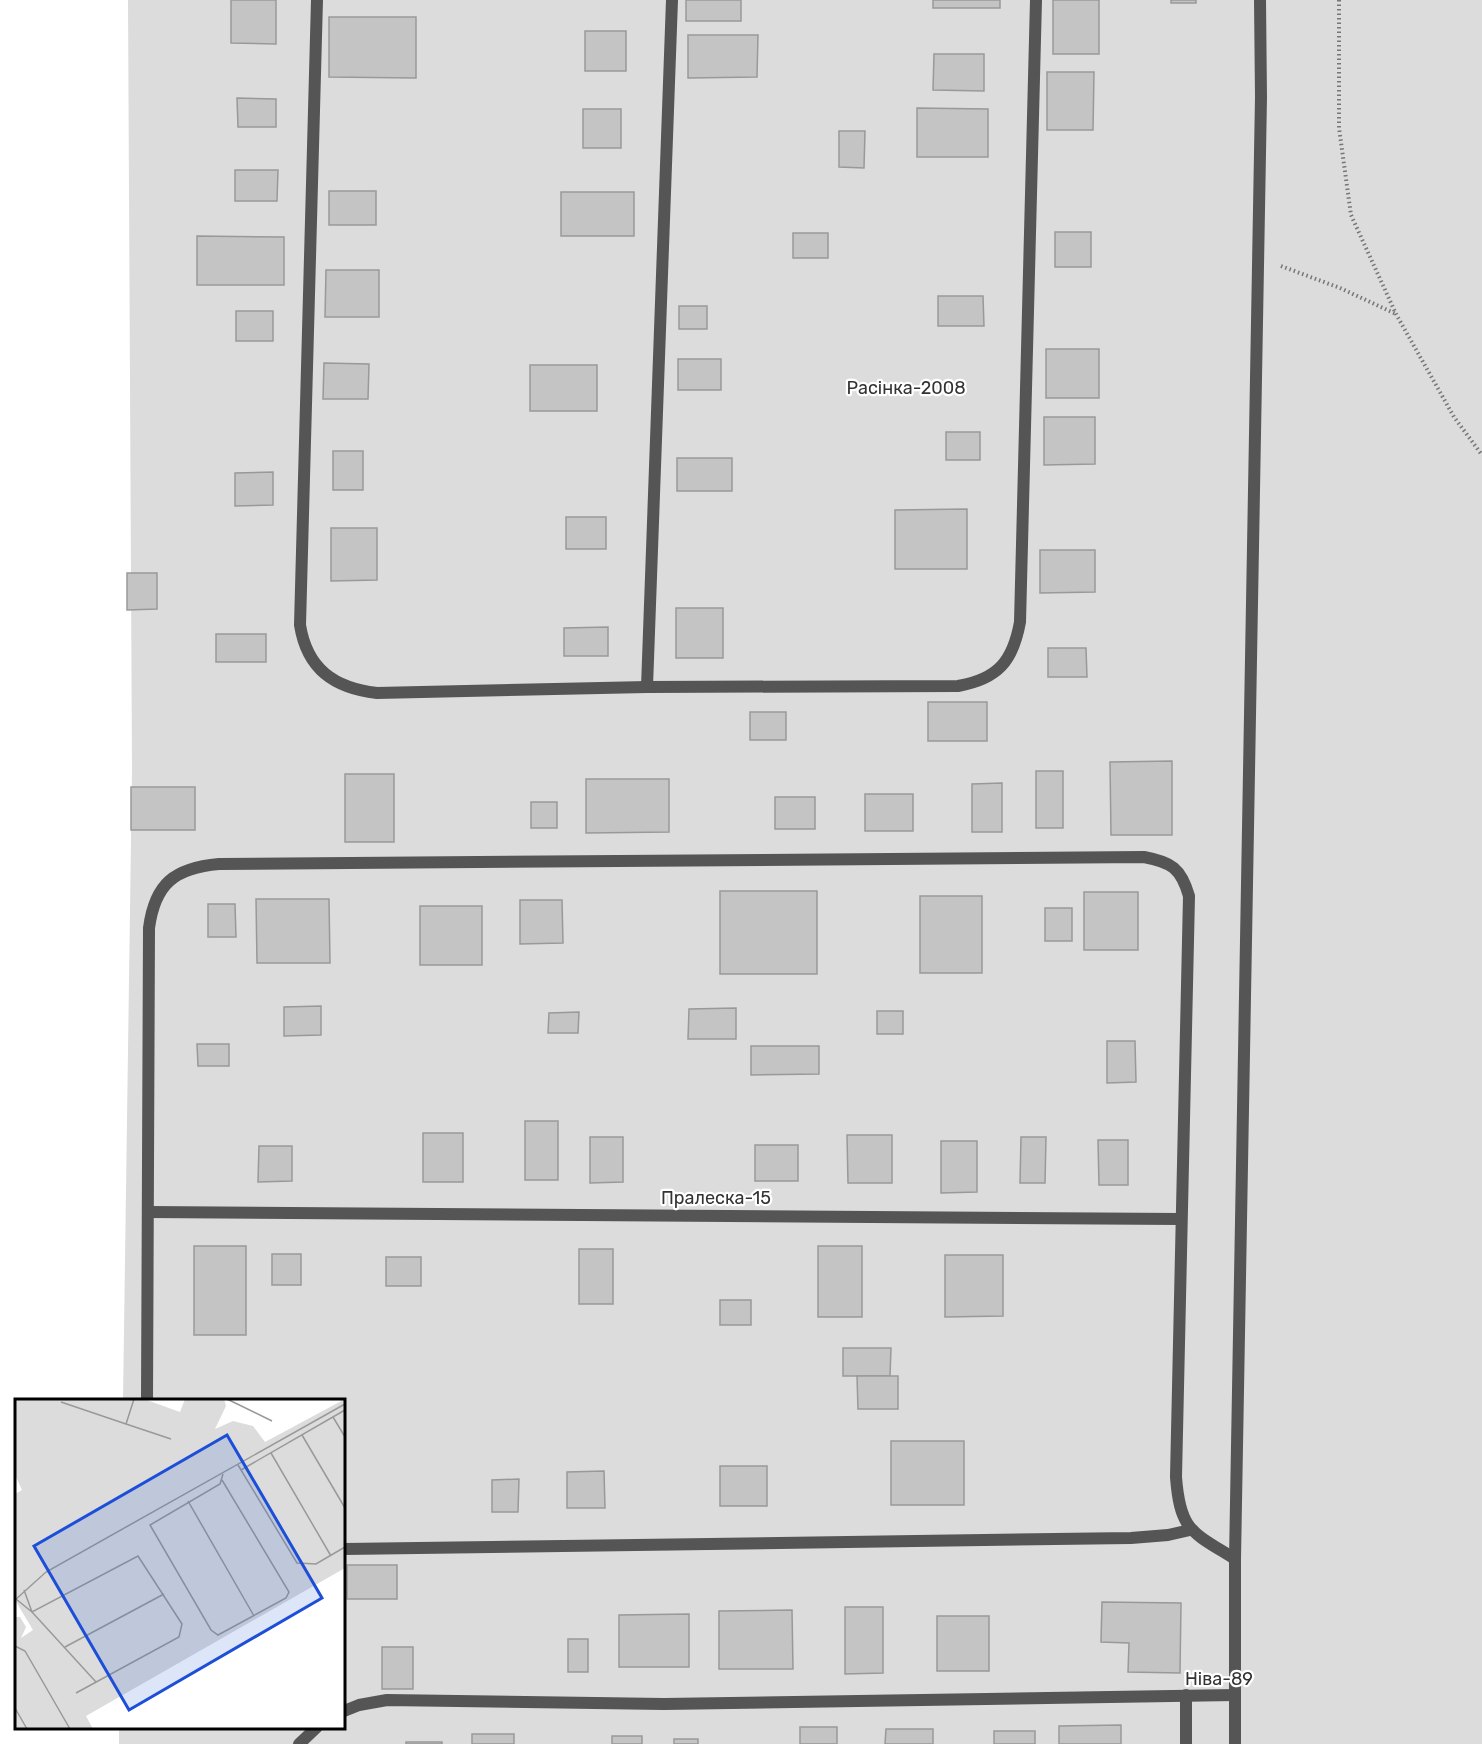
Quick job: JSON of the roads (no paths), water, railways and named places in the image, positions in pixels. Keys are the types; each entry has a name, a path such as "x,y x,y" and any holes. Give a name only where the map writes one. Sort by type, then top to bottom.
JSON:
{"street":[{"path":"317,0 300,625 303,643 311,659 324,674 358,691 377,693 647,687 958,686 977,682 991,675 1006,661 1016,643 1020,622 1036,0"},
{"path":"647,687 672,0"},
{"path":"1235,1744 1235,1559 1261,97 1260,0"},
{"path":"147,1399 149,928 151,911 162,891 176,875 191,868 231,864 1144,857 1160,860 1174,867 1184,880 1189,896 1176,1477 1178,1498 1182,1515 1190,1530 1235,1559"},
{"path":"148,1212 1181,1219"},
{"path":"345,1549 1131,1538 1168,1535 1190,1530"},
{"path":"1186,1695 1186,1744"},
{"path":"345,1711 359,1705 387,1700 664,1704 1235,1695"},
{"path":"299,1744 315,1729"}],"park label":[{"name":"Расінка-2008","path":"906,388"},
{"name":"Пралеска-15","path":"716,1198"},
{"name":"Ніва-89","path":"1219,1679"}]}
